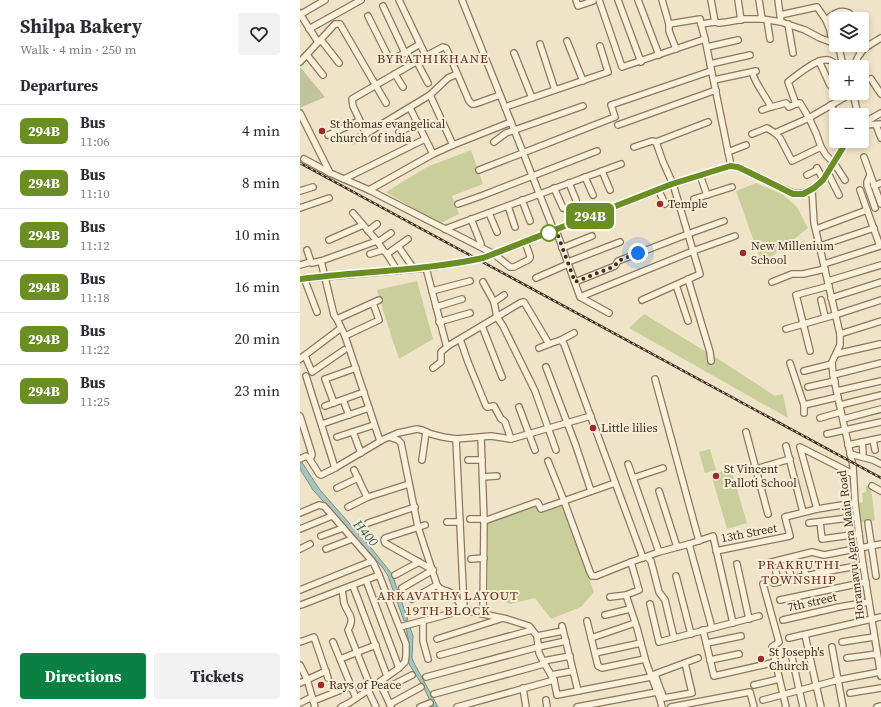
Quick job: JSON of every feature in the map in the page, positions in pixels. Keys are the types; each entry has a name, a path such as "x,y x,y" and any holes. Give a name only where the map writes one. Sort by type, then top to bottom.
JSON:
{"street":[{"path":"309,29 361,0"},
{"path":"399,0 426,56"},
{"path":"462,0 539,194 555,230 580,297 609,313"},
{"path":"576,0 578,6 593,0"},
{"path":"599,0 622,67 641,62 705,39"},
{"path":"618,0 641,62"},
{"path":"638,0 659,55"},
{"path":"662,0 669,24 669,31 676,49"},
{"path":"711,0 715,22"},
{"path":"738,0 741,20"},
{"path":"759,0 770,38"},
{"path":"778,0 781,22"},
{"path":"322,1 300,13 309,29 339,63"},
{"path":"383,6 405,53"},
{"path":"780,15 817,7 829,28"},
{"path":"368,16 390,60 420,44"},
{"path":"669,24 700,19 714,80 730,166"},
{"path":"700,24 764,19 788,24 829,41"},
{"path":"300,62 335,24 340,24 386,103"},
{"path":"788,24 793,53"},
{"path":"856,60 865,48 881,38"},
{"path":"707,47 738,40"},
{"path":"567,41 584,81"},
{"path":"540,44 556,90"},
{"path":"505,108 608,72 600,46"},
{"path":"366,134 352,106 352,99 426,56 445,47 472,104 500,95"},
{"path":"514,53 532,98"},
{"path":"306,55 323,75"},
{"path":"710,64 750,55"},
{"path":"819,60 829,83"},
{"path":"796,104 788,82 815,62 819,60 829,60"},
{"path":"417,62 428,82"},
{"path":"479,170 615,117 611,105 712,71"},
{"path":"714,80 754,72 754,80 771,107"},
{"path":"395,74 403,87"},
{"path":"354,140 410,108 430,95 448,78 457,74"},
{"path":"871,79 881,94"},
{"path":"618,125 716,90"},
{"path":"430,95 453,145"},
{"path":"775,133 809,118 840,100"},
{"path":"762,110 786,102 789,107 800,103 809,118 821,147 845,180"},
{"path":"494,142 506,133 583,106"},
{"path":"410,108 433,154"},
{"path":"300,113 330,173"},
{"path":"869,121 881,113"},
{"path":"328,135 359,121"},
{"path":"369,190 433,154 511,122"},
{"path":"634,147 652,141 656,142 708,122"},
{"path":"399,132 418,123"},
{"path":"878,124 881,138"},
{"path":"503,126 506,133"},
{"path":"752,134 767,128 775,133 780,138 792,161 821,147"},
{"path":"344,179 426,139"},
{"path":"642,300 700,274 672,184 656,142"},
{"path":"728,152 746,145"},
{"path":"317,312 302,279 426,268 483,258 672,184 730,166 738,167 793,194 803,194 812,190 823,180 843,148"},
{"path":"458,204 597,151"},
{"path":"864,157 881,204"},
{"path":"304,159 330,173 369,190 494,254 510,266 517,266 530,258 525,242"},
{"path":"445,229 620,164"},
{"path":"807,175 817,169 823,180"},
{"path":"602,171 610,190"},
{"path":"828,172 839,195"},
{"path":"700,175 707,195"},
{"path":"870,175 867,185 875,208"},
{"path":"585,177 593,196"},
{"path":"569,183 576,200"},
{"path":"874,186 881,183"},
{"path":"300,191 313,187"},
{"path":"694,199 732,187"},
{"path":"554,188 563,208"},
{"path":"658,190 665,204"},
{"name":"Horamavu Agara Main Road","path":"812,190 814,224 840,334 840,345 832,364 853,466 856,517 862,565 881,674"},
{"path":"772,282 792,274 803,274 881,247 860,190"},
{"path":"300,208 329,198"},
{"path":"522,200 530,220"},
{"path":"508,206 515,227"},
{"path":"816,229 867,210"},
{"path":"353,213 385,252 397,270"},
{"path":"489,213 497,232"},
{"path":"471,219 481,244"},
{"path":"575,282 615,266 618,261 724,221"},
{"path":"368,230 377,224"},
{"path":"329,240 363,225"},
{"path":"820,246 874,228"},
{"path":"300,265 321,261 377,242 391,233"},
{"path":"562,248 592,236"},
{"path":"580,297 693,251 735,236"},
{"path":"370,254 385,252 408,239"},
{"path":"536,278 620,242"},
{"path":"398,246 414,269"},
{"path":"307,250 311,262"},
{"path":"321,261 334,315 345,336 380,441"},
{"path":"810,351 796,295 881,265"},
{"path":"426,268 446,344 448,346"},
{"path":"688,279 710,352 711,362"},
{"path":"432,291 470,280"},
{"path":"483,282 494,302 497,317 503,326 535,391 556,450"},
{"path":"831,298 881,282"},
{"path":"676,285 688,321"},
{"path":"494,302 504,295"},
{"path":"436,307 462,299"},
{"path":"821,300 825,317"},
{"path":"786,329 836,315 881,300"},
{"path":"337,319 376,301 379,320 345,336"},
{"path":"433,368 442,362 441,352 448,346 524,302 549,344"},
{"path":"440,322 470,312"},
{"path":"840,334 881,321"},
{"path":"482,326 502,377"},
{"path":"341,328 302,357 312,372 344,350"},
{"path":"539,348 561,340 574,333"},
{"path":"460,339 486,406 494,406 501,419 505,422 511,439"},
{"path":"561,340 564,344 645,557 651,561 659,592 665,600 674,638"},
{"path":"836,354 880,344"},
{"path":"790,363 804,405 804,413"},
{"path":"808,387 881,363"},
{"path":"804,371 832,364"},
{"path":"546,367 568,423 591,491"},
{"path":"334,403 326,379 356,368"},
{"path":"306,376 335,468"},
{"path":"654,379 699,541"},
{"path":"804,405 881,381"},
{"path":"325,406 364,392"},
{"path":"840,405 881,395"},
{"path":"344,400 349,415"},
{"path":"519,407 535,450"},
{"path":"322,424 369,408"},
{"path":"820,418 842,416 881,409"},
{"path":"300,416 312,455 309,458"},
{"path":"300,459 306,456 309,458 321,475 380,441 398,433 417,430 442,437 456,438 491,436 511,439 591,416"},
{"path":"827,434 881,422"},
{"path":"337,437 374,425"},
{"path":"354,432 361,453"},
{"path":"422,460 426,432"},
{"path":"746,432 768,514"},
{"path":"390,437 401,443 418,527 437,585 440,589 451,593 464,610"},
{"path":"481,437 484,520 483,614"},
{"path":"456,438 464,610"},
{"path":"848,445 881,438"},
{"path":"873,440 874,450"},
{"path":"862,442 863,453"},
{"path":"786,446 803,512"},
{"path":"817,509 800,447 853,474"},
{"path":"850,454 873,460 881,464"},
{"path":"756,469 790,459"},
{"path":"468,460 482,460"},
{"path":"548,460 592,576 596,576 659,552 713,536 733,623"},
{"path":"628,464 659,552"},
{"path":"633,478 663,468"},
{"path":"354,470 368,497"},
{"path":"483,477 497,476"},
{"path":"337,488 358,478"},
{"path":"470,519 484,520 537,502 540,509 616,483"},
{"path":"348,507 368,497 409,484"},
{"path":"872,486 881,491"},
{"path":"659,491 676,547"},
{"name":"13th Street","path":"716,551 790,536 785,517 817,509 855,503"},
{"path":"300,513 321,505 324,506 372,562 404,626 406,644 405,662 380,682 341,707"},
{"path":"368,523 415,507"},
{"path":"300,529 332,516"},
{"path":"809,523 856,517"},
{"path":"447,522 460,522"},
{"path":"820,522 822,539 859,534"},
{"path":"868,523 876,576"},
{"path":"425,525 385,538 384,540 385,543 433,570"},
{"path":"321,536 343,528"},
{"path":"326,549 352,539"},
{"path":"300,549 310,544"},
{"path":"689,544 712,628"},
{"path":"768,563 812,552 824,555 881,544"},
{"path":"471,559 484,558"},
{"path":"300,590 372,562"},
{"path":"395,575 419,562"},
{"path":"610,597 626,595 639,590 631,562"},
{"path":"737,564 749,619"},
{"path":"776,572 776,583 862,565"},
{"path":"804,566 806,576"},
{"path":"789,568 792,580"},
{"path":"402,588 433,570"},
{"path":"301,605 379,575"},
{"path":"676,576 691,634"},
{"path":"366,580 399,668"},
{"path":"780,600 866,582"},
{"path":"762,584 779,642"},
{"path":"412,599 437,585"},
{"path":"353,586 387,676"},
{"path":"342,590 344,602 351,618 351,624 348,630 376,707"},
{"path":"626,595 651,678 664,698 692,693 685,663"},
{"name":"7th street","path":"783,620 839,607 869,602"},
{"path":"650,604 659,642 759,616"},
{"path":"605,615 630,609"},
{"path":"404,626 464,610 501,619 507,619 529,626 537,636 539,653 553,678 557,695 651,678"},
{"path":"786,707 772,648 779,642 788,639 881,617"},
{"path":"437,639 501,619"},
{"path":"587,621 598,666 602,668 645,659"},
{"path":"423,622 422,642 428,659"},
{"path":"591,638 635,623"},
{"path":"537,636 563,628 578,691"},
{"path":"440,655 532,630"},
{"path":"703,630 714,676"},
{"path":"804,635 821,707"},
{"path":"707,643 741,636"},
{"path":"300,642 314,637 328,678"},
{"path":"842,642 874,637"},
{"path":"426,677 566,641"},
{"path":"333,642 356,698"},
{"path":"595,653 641,643"},
{"path":"340,659 376,645"},
{"path":"832,647 844,707"},
{"path":"791,653 803,707"},
{"path":"710,660 739,654"},
{"path":"847,658 877,654"},
{"path":"434,694 543,662 570,656"},
{"path":"662,707 655,674 698,658"},
{"path":"707,678 776,662"},
{"path":"300,665 307,679 314,702"},
{"path":"300,683 326,671"},
{"path":"457,707 523,688 573,671"},
{"path":"763,700 838,680 881,674"},
{"path":"383,690 412,675"},
{"path":"754,685 779,679"},
{"path":"380,682 391,706 420,687"},
{"path":"300,703 314,702 351,686"},
{"path":"523,688 525,707"},
{"path":"850,693 881,688"},
{"path":"577,707 657,689"},
{"path":"671,707 750,692 754,707"},
{"path":"546,700 547,707"},
{"path":"423,706 430,703"},
{"path":"877,707 881,706"}],"green space":[{"path":"300,67 325,97 300,108"},
{"path":"471,150 483,184 452,196 459,214 439,224 386,192 427,167"},
{"path":"756,183 782,194 797,207 808,228 762,264 736,191"},
{"path":"417,281 433,339 399,359 377,290"},
{"path":"644,314 723,362 775,396 783,394 788,418 629,328"},
{"path":"710,449 716,470 705,473 699,452"},
{"path":"731,469 747,523 727,529 711,474"},
{"path":"866,485 871,488 875,520 859,523 857,503 863,502 862,493 866,492"},
{"path":"562,504 594,592 581,607 551,619 535,598 510,604 488,595 488,522 536,505 539,513"}],"water":[{"path":"301,461 320,490 392,574 408,620 404,621 388,576 383,568 313,490 300,469"},
{"path":"410,627 413,636 412,658 438,707 433,707 424,688 409,664 407,658 408,637 406,628"}],"railway":[{"path":"300,163 881,478"}],"bus line":[{"name":"294B","path":"300,279 426,268 483,258 672,184 730,166 738,167 756,175 793,194 803,194 814,188 823,180 843,148"}],"place":[{"name":"St thomas evangelical church of india","path":"322,131"},
{"name":"Temple","path":"660,204"},
{"name":"New Millenium School","path":"743,253"},
{"name":"Little lilies","path":"593,428"},
{"name":"St Vincent Palloti School","path":"716,476"},
{"name":"St Joseph's Church","path":"761,659"},
{"name":"Rays of Peace","path":"321,685"}],"district":[{"name":"BYRATHIKHANE","path":"433,58"},
{"name":"PRAKRUTHI TOWNSHIP","path":"799,572"},
{"name":"ARKAVATHY LAYOUT 19TH BLOCK","path":"448,602"}],"route":[{"path":"549,233 556,230 575,282 615,266 618,261 638,253"}],"water label":[{"name":"H400","path":"366,533"}]}
